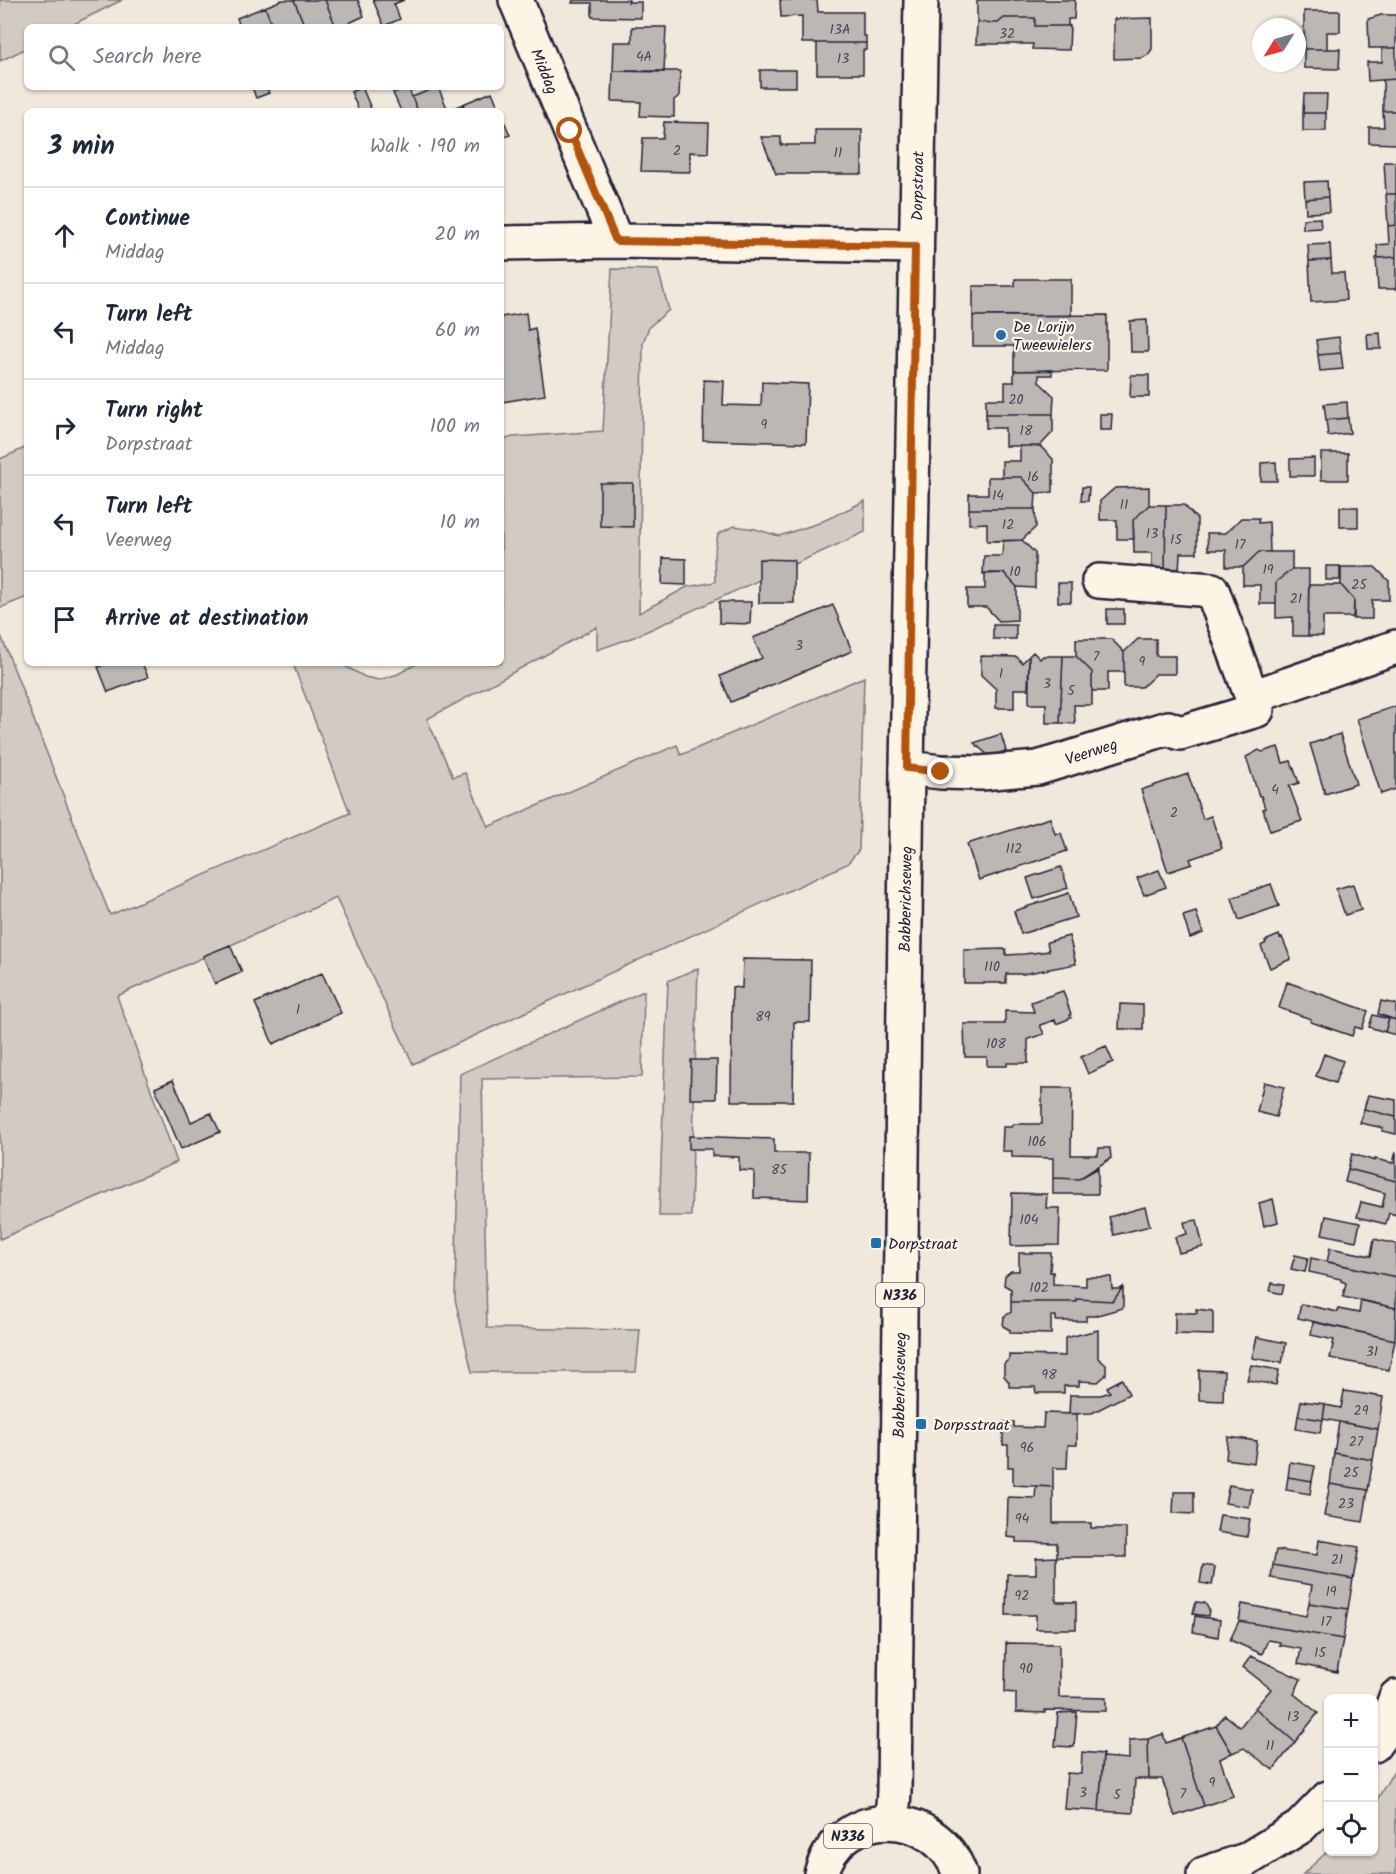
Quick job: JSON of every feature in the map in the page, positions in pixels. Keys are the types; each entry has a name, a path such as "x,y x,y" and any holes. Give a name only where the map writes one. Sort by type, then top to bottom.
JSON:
{"main road":[{"name":"Middag","path":"516,0 616,241"},
{"name":"Dorpstraat","path":"907,768 921,0"},
{"path":"504,243 616,241 915,246"},
{"path":"1099,581 1212,590 1252,697 1396,647"},
{"name":"Veerweg","path":"907,768 981,773 1038,768 1168,728 1180,733 1257,710 1252,697"},
{"name":"Babberichseweg","path":"892,1821 907,768"},
{"path":"1378,1739 1384,1731 1396,1697"},
{"path":"1204,1874 1246,1860 1300,1827 1325,1802"},
{"name":"N336","path":"822,1874 830,1855 842,1841 857,1830 873,1824 892,1821 911,1824 929,1833 944,1845 955,1861 960,1874"}],"shaded area":[{"path":"0,0 122,0 74,24 24,24 24,49 0,61"},
{"path":"612,269 658,270 669,310 649,327 643,343 639,613 687,587 715,582 714,555 718,534 734,526 779,536 819,523 865,501 865,532 634,637 597,650 597,627 427,719 453,777 465,773 488,827 677,745 681,755 864,677 859,850 847,864 413,1064 336,898 117,996 177,1162 0,1239 0,633 110,915 350,813 294,666 345,666 365,677 379,680 413,666 504,666 504,439 603,431"},
{"path":"24,448 24,598 0,608 0,459"},
{"path":"698,968 691,1216 659,1216 668,981"},
{"path":"644,991 642,1077 482,1079 487,1328 640,1330 636,1372 472,1372 455,1299 460,1074"},
{"path":"1396,1767 1396,1874 1303,1874 1324,1855 1378,1856 1378,1798"}],"building":[{"path":"282,0 294,0 304,24 272,24 265,7"},
{"path":"294,0 325,0 335,24 304,24"},
{"path":"325,0 358,0 364,16 349,24 335,24"},
{"path":"373,0 404,0 394,4 400,19 383,24"},
{"path":"573,0 641,2 641,18 592,17 592,3 572,3"},
{"path":"780,0 817,0 818,12 863,12 863,36 866,36 866,43 802,43 802,16 781,17"},
{"path":"977,0 1075,0 1074,19 1068,19 1070,26 1035,26 1035,18 1004,18 998,23 977,22"},
{"path":"265,7 272,24 239,24 237,18"},
{"path":"1304,11 1340,11 1340,32 1327,32 1327,49 1306,49 1306,18 1304,18"},
{"path":"1381,15 1396,15 1396,48 1369,48 1368,19"},
{"path":"1004,18 1035,18 1035,26 1070,26 1069,50 1032,49 1033,44 976,44 977,22 998,23"},
{"path":"1152,18 1152,49 1148,55 1142,58 1114,59 1114,19"},
{"path":"632,27 666,27 664,72 613,71 614,42 632,42"},
{"path":"817,43 866,43 866,50 863,50 863,74 817,74"},
{"path":"1382,48 1396,48 1396,79 1368,81 1367,62 1382,62"},
{"path":"1306,49 1340,49 1339,69 1306,68"},
{"path":"760,70 796,70 796,87 760,87"},
{"path":"613,71 680,71 679,96 674,100 674,117 640,116 641,102 612,101"},
{"path":"1396,79 1396,111 1383,111 1383,80"},
{"path":"253,90 268,90 269,93 256,98"},
{"path":"363,90 371,108 358,108 351,92"},
{"path":"409,90 417,108 400,108 393,93"},
{"path":"430,90 439,90 447,108 417,108 412,97"},
{"path":"492,92 499,108 465,108 463,104"},
{"path":"1304,94 1327,94 1326,113 1303,113"},
{"path":"463,104 465,108 453,108"},
{"path":"1383,111 1396,111 1396,144 1369,143 1369,127 1384,127"},
{"path":"1303,113 1326,113 1326,131 1303,131"},
{"path":"504,121 510,135 504,137"},
{"path":"664,122 709,123 708,153 690,152 690,172 641,171 643,138 663,138"},
{"path":"815,130 862,130 862,174 776,174 761,137 781,137 781,145 815,145"},
{"path":"1384,162 1396,162 1396,194 1386,194"},
{"path":"1327,181 1328,197 1305,199 1304,182"},
{"path":"1386,194 1396,194 1396,225 1388,226"},
{"path":"1328,197 1329,212 1306,213 1305,199"},
{"path":"1320,218 1321,228 1303,229 1303,219"},
{"path":"1396,225 1396,257 1378,258 1377,245 1389,244 1388,226"},
{"path":"1330,244 1331,260 1309,261 1308,245"},
{"path":"1396,257 1396,289 1378,289 1376,258"},
{"path":"1331,260 1332,273 1344,273 1346,300 1311,302 1309,261"},
{"path":"1015,279 1071,279 1071,316 973,316 973,286 1015,286"},
{"path":"526,313 528,330 535,328 545,395 504,402 504,317"},
{"path":"1107,315 1107,370 1014,371 1014,346 973,346 973,316"},
{"path":"1147,320 1148,352 1131,352 1130,321"},
{"path":"1380,333 1381,349 1368,349 1367,334"},
{"path":"1339,337 1341,353 1318,355 1316,340"},
{"path":"1341,353 1343,369 1320,371 1318,355"},
{"path":"1052,370 1052,375 1039,375 1039,382 1054,396 1053,414 986,414 986,399 1005,399 1005,382 1014,382 1014,371"},
{"path":"1131,375 1149,375 1149,397 1130,397"},
{"path":"704,380 724,381 723,405 761,406 762,382 808,384 806,443 703,440"},
{"path":"1347,402 1348,418 1326,420 1324,404"},
{"path":"986,414 1053,414 1053,432 1040,446 1005,446 1005,428 986,428"},
{"path":"1100,414 1112,414 1111,430 1100,430"},
{"path":"1348,418 1350,433 1328,436 1326,420"},
{"path":"1020,446 1040,446 1053,459 1053,492 1036,493 1021,477 1002,477 1002,461 1020,461"},
{"path":"1321,453 1348,453 1348,480 1321,480"},
{"path":"1314,458 1314,476 1290,476 1290,459"},
{"path":"1276,462 1277,481 1261,481 1261,463"},
{"path":"988,477 1021,477 1036,493 1035,509 969,509 969,494 988,494"},
{"path":"600,483 633,483 633,527 600,526"},
{"path":"1082,487 1089,487 1088,501 1081,501"},
{"path":"1149,487 1149,505 1133,520 1134,539 1117,539 1117,520 1100,520 1100,501 1115,488"},
{"path":"1149,505 1166,505 1165,572 1152,572 1152,553 1134,553 1133,520"},
{"path":"1166,505 1184,505 1197,519 1197,553 1180,553 1179,572 1165,572"},
{"path":"1340,507 1358,507 1358,527 1340,527"},
{"path":"969,509 1035,509 1036,527 1022,540 987,541 987,523 969,524"},
{"path":"1241,518 1259,518 1258,523 1269,522 1270,552 1259,552 1243,567 1226,567 1226,550 1208,550 1207,533 1226,533"},
{"path":"1022,540 1035,553 1035,588 1017,587 1004,573 983,574 984,556 1002,556 1003,541"},
{"path":"1259,552 1292,552 1292,569 1276,582 1276,604 1260,604 1260,585 1243,585 1243,567"},
{"path":"663,558 686,559 686,585 662,584"},
{"path":"759,559 794,560 794,603 759,603"},
{"path":"1326,566 1340,566 1340,580 1326,580"},
{"path":"1341,567 1375,567 1389,581 1389,600 1372,600 1372,619 1353,619 1354,600 1341,585"},
{"path":"1292,569 1309,569 1308,636 1293,636 1293,617 1276,618 1276,582"},
{"path":"985,573 1004,573 1017,587 1017,620 999,621 986,607 967,607 967,589 985,589"},
{"path":"1058,583 1071,583 1071,602 1058,602"},
{"path":"1309,585 1341,585 1354,600 1354,617 1323,617 1323,636 1308,636"},
{"path":"719,602 751,602 750,624 719,623"},
{"path":"833,605 852,651 731,702 720,676 762,658 753,638"},
{"path":"1107,609 1124,609 1124,624 1107,624"},
{"path":"993,625 1016,625 1016,639 993,639"},
{"path":"1076,639 1111,639 1124,652 1124,672 1108,672 1108,691 1092,691 1092,672 1076,656"},
{"path":"1138,639 1156,639 1156,656 1175,656 1175,674 1156,674 1142,687 1124,687 1124,652"},
{"path":"1033,652 1040,659 1043,656 1063,656 1060,723 1046,723 1046,704 1029,704 1029,656"},
{"path":"981,656 1017,657 1022,663 1029,656 1028,689 1014,689 1014,708 996,708 996,689 981,675"},
{"path":"1063,656 1076,656 1092,672 1092,705 1074,705 1075,724 1060,723"},
{"path":"143,666 148,677 108,692 98,667"},
{"path":"1396,706 1396,789 1381,794 1357,719"},
{"path":"1001,734 1006,751 989,756 974,743"},
{"path":"1340,734 1356,784 1325,794 1310,744"},
{"path":"1278,747 1283,763 1291,761 1299,783 1289,786 1302,821 1270,831 1263,809 1265,808 1246,757 1259,750 1262,752"},
{"path":"1188,774 1203,819 1211,816 1222,848 1190,859 1192,864 1168,872 1141,790"},
{"path":"1050,818 1055,834 1061,833 1067,851 979,880 967,844"},
{"path":"1061,867 1068,888 1034,899 1027,878"},
{"path":"1159,870 1166,887 1144,895 1137,878"},
{"path":"1271,884 1279,906 1239,920 1232,898"},
{"path":"1353,884 1361,910 1345,915 1336,889"},
{"path":"1069,893 1076,917 1021,934 1014,911"},
{"path":"1196,912 1203,933 1190,938 1183,916"},
{"path":"1279,935 1291,959 1270,968 1261,946 1266,943 1265,941"},
{"path":"1069,936 1076,964 1023,974 1006,974 1006,983 964,983 964,950 1006,949 1006,955 1049,951 1047,942"},
{"path":"230,945 242,972 215,984 203,956"},
{"path":"743,959 811,960 810,1022 794,1022 793,1101 731,1101 732,987 742,988"},
{"path":"322,973 341,1013 273,1044 255,1003"},
{"path":"1287,982 1368,1011 1362,1029 1355,1027 1352,1036 1279,1008"},
{"path":"1063,991 1071,1018 1056,1024 1055,1020 1040,1025 1044,1034 1028,1039 1028,1063 987,1066 987,1057 965,1057 964,1024 1005,1024 1005,1011 1034,1012 1031,1002"},
{"path":"1381,1001 1396,1004 1396,1020 1378,1014"},
{"path":"1120,1004 1143,1005 1143,1029 1119,1029"},
{"path":"1373,1015 1389,1019 1385,1032 1369,1027"},
{"path":"1389,1018 1396,1020 1396,1035 1385,1032"},
{"path":"1106,1046 1113,1062 1088,1074 1081,1057"},
{"path":"1324,1054 1343,1061 1335,1083 1316,1076"},
{"path":"691,1060 717,1060 716,1099 690,1099"},
{"path":"173,1080 191,1122 211,1113 220,1132 181,1149 155,1088"},
{"path":"1264,1082 1284,1087 1276,1117 1257,1112"},
{"path":"1042,1088 1072,1088 1071,1155 1098,1155 1099,1148 1110,1148 1111,1158 1079,1179 1053,1178 1053,1158 1012,1157 1012,1151 1002,1151 1003,1127 1012,1127 1013,1124 1042,1124"},
{"path":"1368,1095 1396,1100 1396,1117 1364,1109"},
{"path":"1364,1109 1396,1117 1396,1134 1382,1131 1383,1128 1360,1123"},
{"path":"689,1136 774,1139 774,1153 809,1153 808,1200 754,1198 754,1171 739,1170 739,1157 712,1156 712,1149 689,1149"},
{"path":"1396,1152 1396,1181 1348,1169 1352,1154 1375,1161 1375,1159 1393,1163"},
{"path":"1098,1168 1098,1194 1053,1194 1053,1178 1079,1179"},
{"path":"1348,1169 1396,1181 1396,1215 1389,1213 1386,1224 1357,1217 1361,1202 1382,1207 1385,1193 1345,1182"},
{"path":"1012,1193 1047,1194 1046,1208 1060,1208 1059,1245 1011,1246"},
{"path":"1273,1199 1278,1222 1264,1226 1259,1203"},
{"path":"1145,1207 1150,1226 1114,1235 1109,1217"},
{"path":"1326,1216 1360,1223 1356,1241 1322,1234"},
{"path":"1197,1220 1203,1247 1179,1253 1175,1237 1187,1234 1184,1222"},
{"path":"1374,1239 1396,1244 1396,1277 1327,1262 1330,1248 1371,1256"},
{"path":"1019,1253 1051,1253 1050,1272 1053,1272 1053,1284 1086,1286 1086,1277 1111,1277 1112,1289 1123,1287 1113,1301 1077,1299 1077,1302 1011,1302 1011,1289 1004,1285 1005,1276 1011,1271 1019,1271"},
{"path":"1295,1255 1308,1258 1305,1272 1291,1269"},
{"path":"1311,1258 1396,1277 1396,1308 1343,1297 1346,1283 1341,1279 1309,1272"},
{"path":"1272,1283 1284,1285 1282,1294 1270,1291"},
{"path":"1123,1287 1123,1308 1086,1316 1086,1321 1056,1321 1056,1316 1051,1316 1051,1334 1010,1333 1010,1330 1003,1326 1004,1317 1011,1312 1011,1302 1077,1302 1077,1299 1113,1301"},
{"path":"1361,1300 1396,1308 1395,1340 1298,1318 1301,1304 1338,1312 1338,1309 1359,1313"},
{"path":"1196,1309 1212,1311 1213,1335 1175,1334 1175,1313 1197,1313"},
{"path":"1313,1322 1395,1340 1389,1370 1330,1358 1334,1340 1311,1335"},
{"path":"1098,1330 1098,1358 1106,1365 1106,1375 1098,1382 1079,1381 1079,1386 1064,1386 1064,1393 1036,1393 1035,1387 1009,1387 1009,1382 1004,1376 1004,1364 1009,1359 1009,1355 1065,1356 1065,1338"},
{"path":"1257,1337 1286,1343 1282,1363 1252,1358"},
{"path":"1251,1365 1279,1370 1276,1385 1247,1380"},
{"path":"1199,1370 1224,1371 1223,1401 1199,1400"},
{"path":"1122,1379 1129,1394 1092,1413 1069,1414 1070,1395 1101,1395 1110,1392 1107,1387"},
{"path":"1344,1391 1383,1397 1378,1429 1323,1419 1325,1405 1341,1408"},
{"path":"1301,1401 1325,1404 1323,1420 1298,1416"},
{"path":"1044,1413 1077,1414 1077,1445 1068,1445 1067,1468 1053,1468 1053,1487 1013,1485 1013,1467 1008,1467 1008,1445 1003,1445 1003,1422 1014,1422 1014,1427 1043,1428"},
{"path":"1298,1416 1323,1420 1320,1433 1296,1429"},
{"path":"1339,1422 1378,1429 1373,1460 1334,1453"},
{"path":"1228,1437 1257,1441 1254,1463 1226,1459"},
{"path":"1334,1453 1373,1460 1368,1490 1330,1484"},
{"path":"1290,1462 1315,1466 1312,1481 1288,1477"},
{"path":"1288,1477 1312,1481 1310,1494 1286,1490"},
{"path":"1330,1484 1368,1490 1363,1522 1324,1516"},
{"path":"1229,1485 1252,1489 1249,1507 1225,1503"},
{"path":"1036,1486 1053,1487 1053,1523 1091,1523 1091,1528 1126,1528 1126,1557 1057,1557 1057,1543 1016,1542 1016,1538 1007,1537 1008,1497 1035,1498"},
{"path":"1174,1492 1194,1492 1194,1514 1173,1513"},
{"path":"1220,1515 1250,1519 1247,1537 1217,1532"},
{"path":"1319,1540 1359,1547 1353,1579 1273,1565 1276,1550 1317,1555"},
{"path":"1056,1557 1056,1602 1076,1602 1076,1629 1036,1629 1036,1615 1006,1615 1007,1574 1036,1574 1036,1558"},
{"path":"1203,1565 1215,1567 1212,1585 1200,1583"},
{"path":"1273,1565 1353,1579 1348,1609 1309,1603 1312,1585 1271,1578"},
{"path":"1196,1602 1205,1603 1209,1610 1208,1616 1193,1614"},
{"path":"1309,1603 1348,1609 1343,1639 1239,1621 1242,1604 1306,1616"},
{"path":"1195,1616 1220,1620 1218,1637 1193,1632"},
{"path":"1239,1621 1343,1639 1337,1672 1298,1664 1301,1649 1279,1645 1280,1642 1268,1640 1262,1654 1230,1640"},
{"path":"1006,1643 1059,1644 1059,1697 1106,1698 1106,1711 1016,1712 1016,1693 1005,1692"},
{"path":"1251,1656 1301,1679 1294,1694 1318,1713 1295,1742 1255,1708 1271,1689 1243,1667"},
{"path":"1255,1708 1295,1742 1273,1770 1244,1748 1232,1753 1216,1726 1225,1715 1240,1727"},
{"path":"1077,1712 1074,1747 1055,1746 1058,1713"},
{"path":"1216,1726 1232,1753 1220,1759 1233,1796 1204,1806 1181,1738"},
{"path":"1163,1734 1166,1743 1181,1738 1204,1806 1175,1816 1162,1779 1149,1779 1148,1739"},
{"path":"1148,1739 1149,1779 1135,1779 1133,1813 1099,1811 1103,1757 1129,1759 1129,1740"},
{"path":"1082,1752 1103,1754 1099,1811 1064,1809 1067,1773 1081,1774"}],"place":[{"name":"De Lorijn Tweewielers","path":"1001,335"},
{"name":"Dorpstraat","path":"876,1243"},
{"name":"Dorpsstraat","path":"921,1424"}],"route":[{"path":"570,131 616,241 915,246 907,768 941,772"}]}
